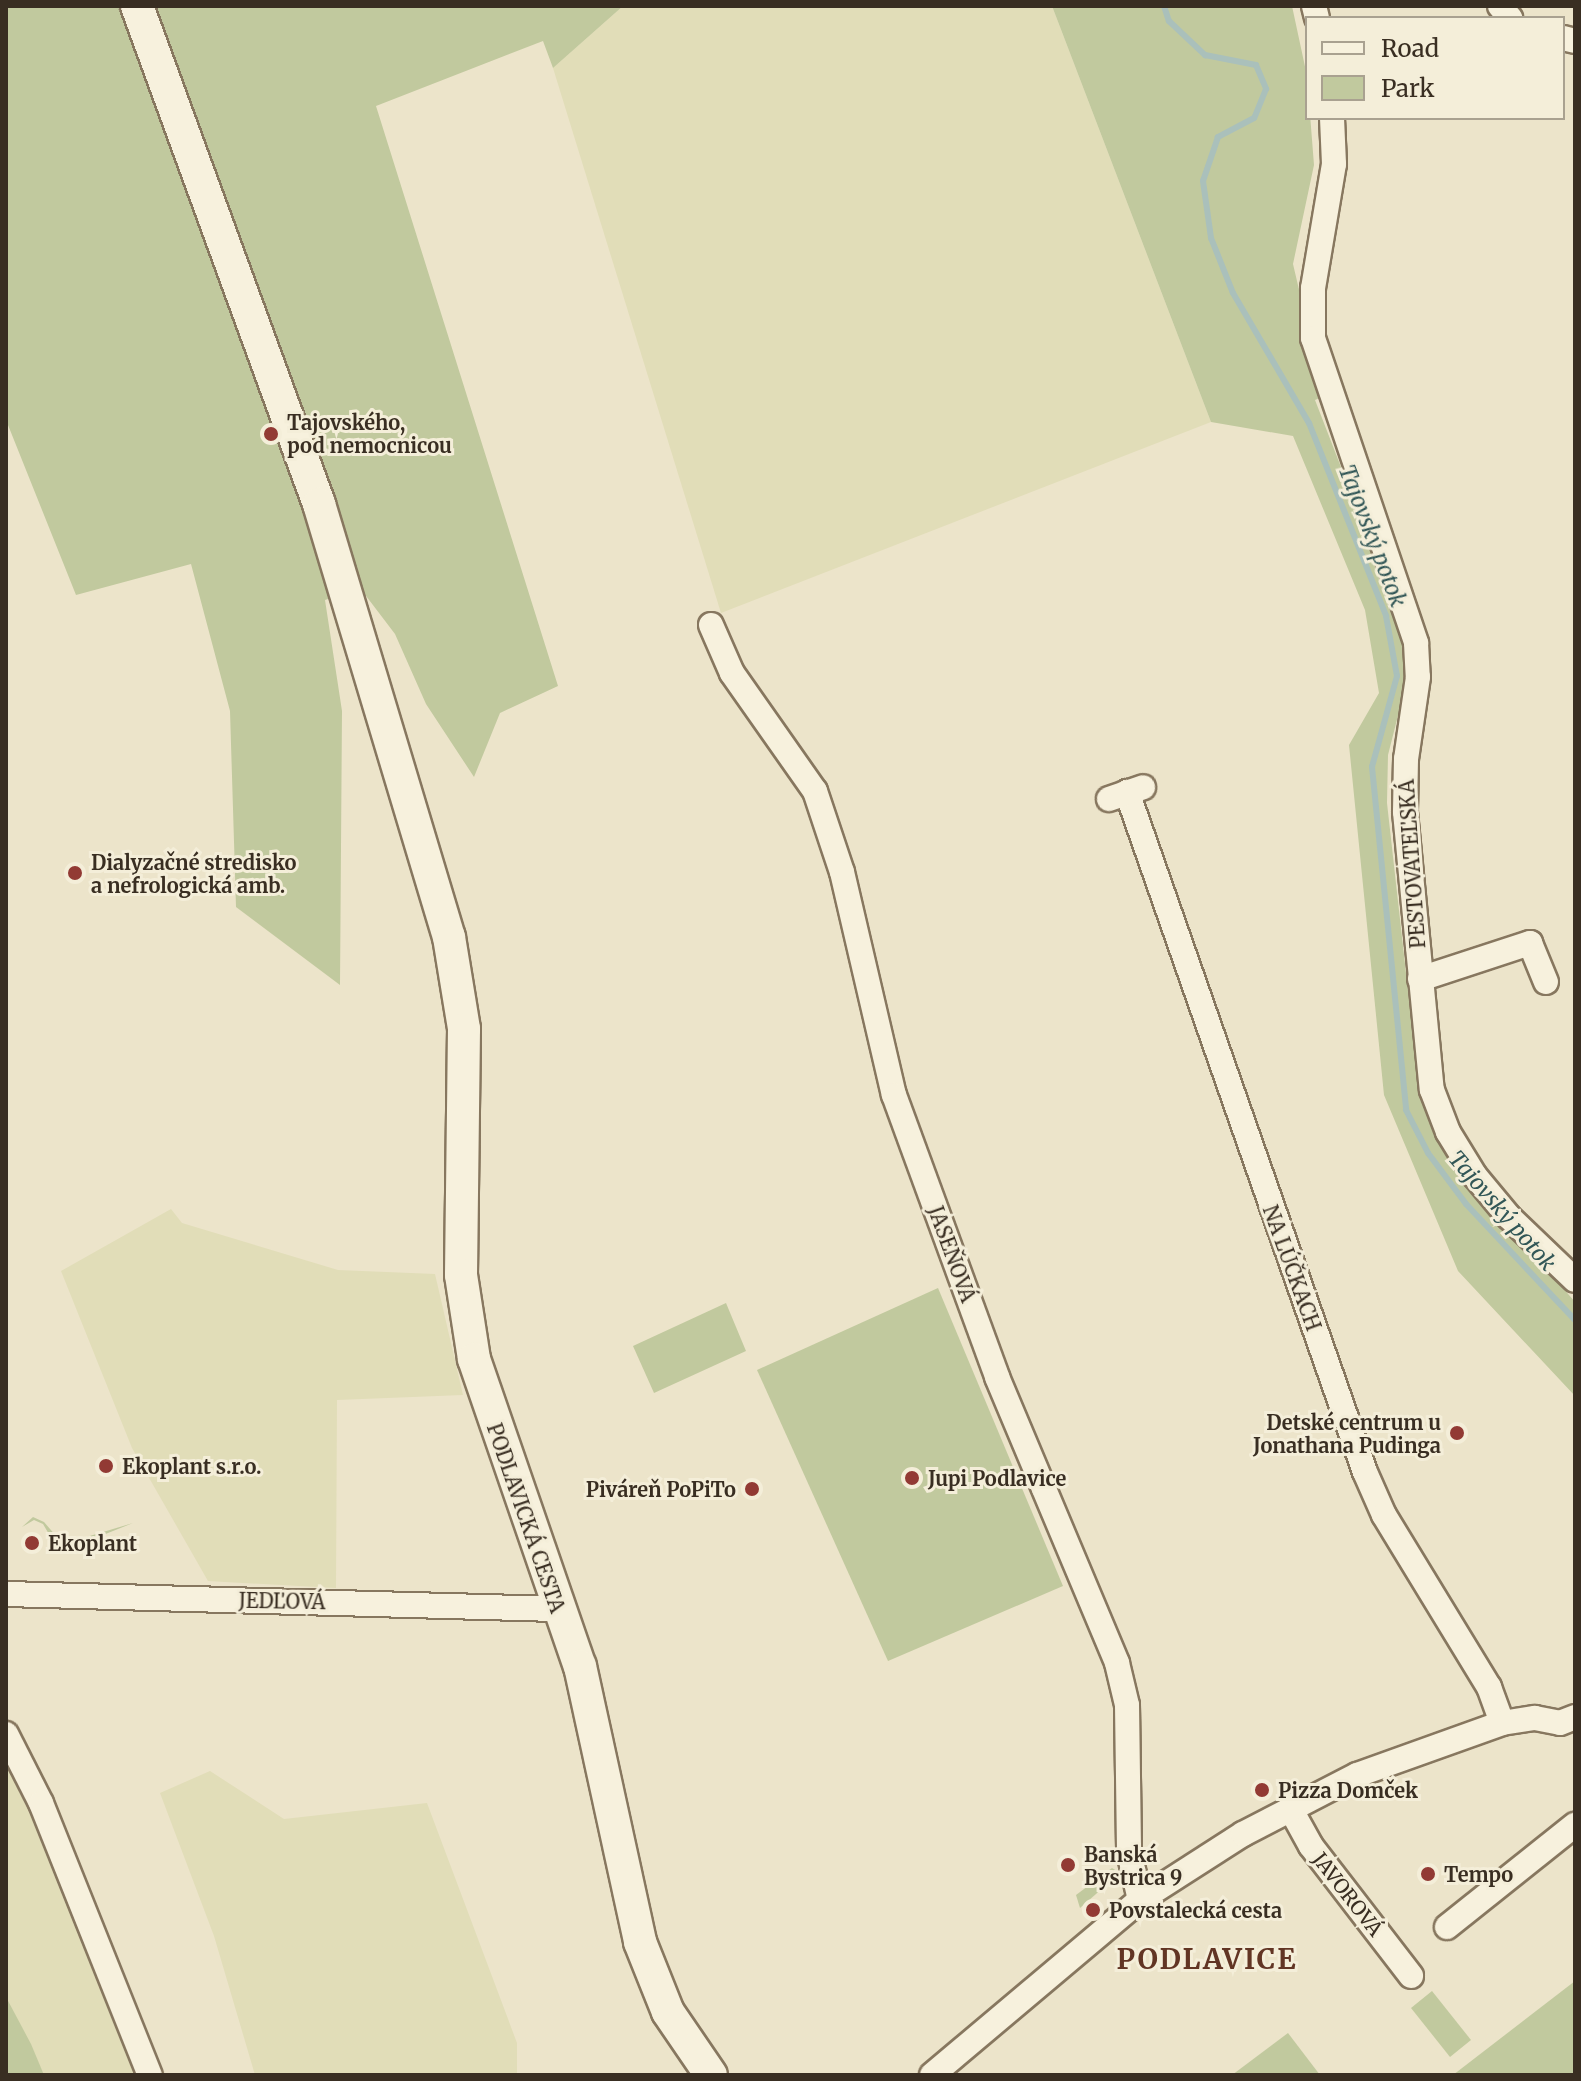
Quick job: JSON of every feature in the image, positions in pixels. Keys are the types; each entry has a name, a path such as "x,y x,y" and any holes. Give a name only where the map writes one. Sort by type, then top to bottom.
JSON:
{"main road":[{"name":"PODLAVICKÁ CESTA","path":"137,6 319,504 449,937 464,1029 461,1275 466,1322 489,1412 594,1719 640,1942 668,2012 711,2075"}],"street":[{"name":"PESTOVATEĽSKÁ","path":"1332,120 1334,164 1313,288 1313,338 1321,372 1416,643 1418,677 1406,759 1405,812 1432,1090 1448,1132 1509,1217 1575,1280"},
{"name":"JASEŇOVÁ","path":"711,625 732,673 815,791 842,872 894,1095 997,1377 1117,1663 1127,1705 1129,1852 1140,1900"},
{"name":"NA LÚČKACH","path":"1126,793 1365,1472 1384,1515 1489,1687 1502,1723"},
{"name":"PESTOVATEĽSKÁ","path":"1420,979 1529,940 1546,982"},
{"name":"JEDĽOVÁ","path":"6,1594 558,1609"},
{"path":"932,2075 1140,1900 1290,1808 1357,1775 1502,1723 1535,1718 1570,1725"},
{"path":"6,1734 46,1815 150,2075"},
{"name":"JAVOROVÁ","path":"1290,1808 1311,1846 1411,1976"},
{"path":"1447,1927 1575,1825"}],"shaded area":[{"path":"623,6 1052,6 1211,422 721,613 553,68"},
{"path":"171,1209 182,1223 338,1270 435,1274 463,1395 337,1400 336,1588 208,1581 132,1448 61,1271"},
{"path":"6,1751 35,1808 140,2075 44,2075 6,1997"},
{"path":"210,1771 284,1819 427,1803 517,2043 517,2075 255,2075 214,1936 160,1793"}],"green space":[{"path":"6,6 623,6 553,68 543,41 376,106 558,686 500,713 474,777 426,704 395,634 360,588 325,600 342,711 340,985 236,907 230,711 191,564 76,595 6,420"},
{"path":"1052,6 1292,6 1305,67 1305,120 1310,120 1314,165 1293,264 1324,396 1315,400 1401,622 1406,684 1388,755 1387,803 1419,1089 1452,1159 1575,1302 1575,1396 1458,1271 1384,1095 1349,745 1379,693 1365,610 1293,436 1211,422"},
{"name":"Jupi Podlavice","path":"938,1288 1063,1586 888,1661 757,1370"},
{"path":"726,1303 746,1351 654,1393 633,1346"},
{"path":"33,1517 44,1522 63,1544 133,1523 73,1547 63,1546 53,1541 43,1524 34,1520 22,1527"},
{"path":"1112,1868 1120,1873 1080,1908 1076,1895"},
{"path":"1575,1981 1575,2075 1453,2075"},
{"path":"1432,1991 1471,2040 1450,2057 1411,2008"},
{"path":"6,1997 31,2044 44,2075 6,2075"},
{"path":"1288,2033 1320,2075 1232,2075"}],"waterway":[{"name":"Tajovský potok","path":"1164,6 1169,21 1205,55 1256,65 1266,89 1254,118 1218,137 1203,181 1211,238 1233,293 1309,423 1386,616 1397,676 1372,767 1406,1110 1428,1153 1466,1204 1575,1320"}],"place":[{"name":"Tajovského, pod nemocnicou","path":"271,434"},
{"name":"Dialyzačné stredisko a nefrologická amb.","path":"75,873"},
{"name":"Detské centrum u Jonathana Pudinga","path":"1457,1433"},
{"name":"Ekoplant s.r.o.","path":"106,1466"},
{"name":"Jupi Podlavice","path":"912,1478"},
{"name":"Piváreň PoPiTo","path":"752,1489"},
{"name":"Ekoplant","path":"32,1543"},
{"name":"Pizza Domček","path":"1262,1790"},
{"name":"Banská Bystrica 9","path":"1068,1865"},
{"name":"Tempo","path":"1428,1874"},
{"name":"Povstalecká cesta","path":"1093,1910"}],"district":[{"name":"PODLAVICE","path":"1207,1959"}]}
